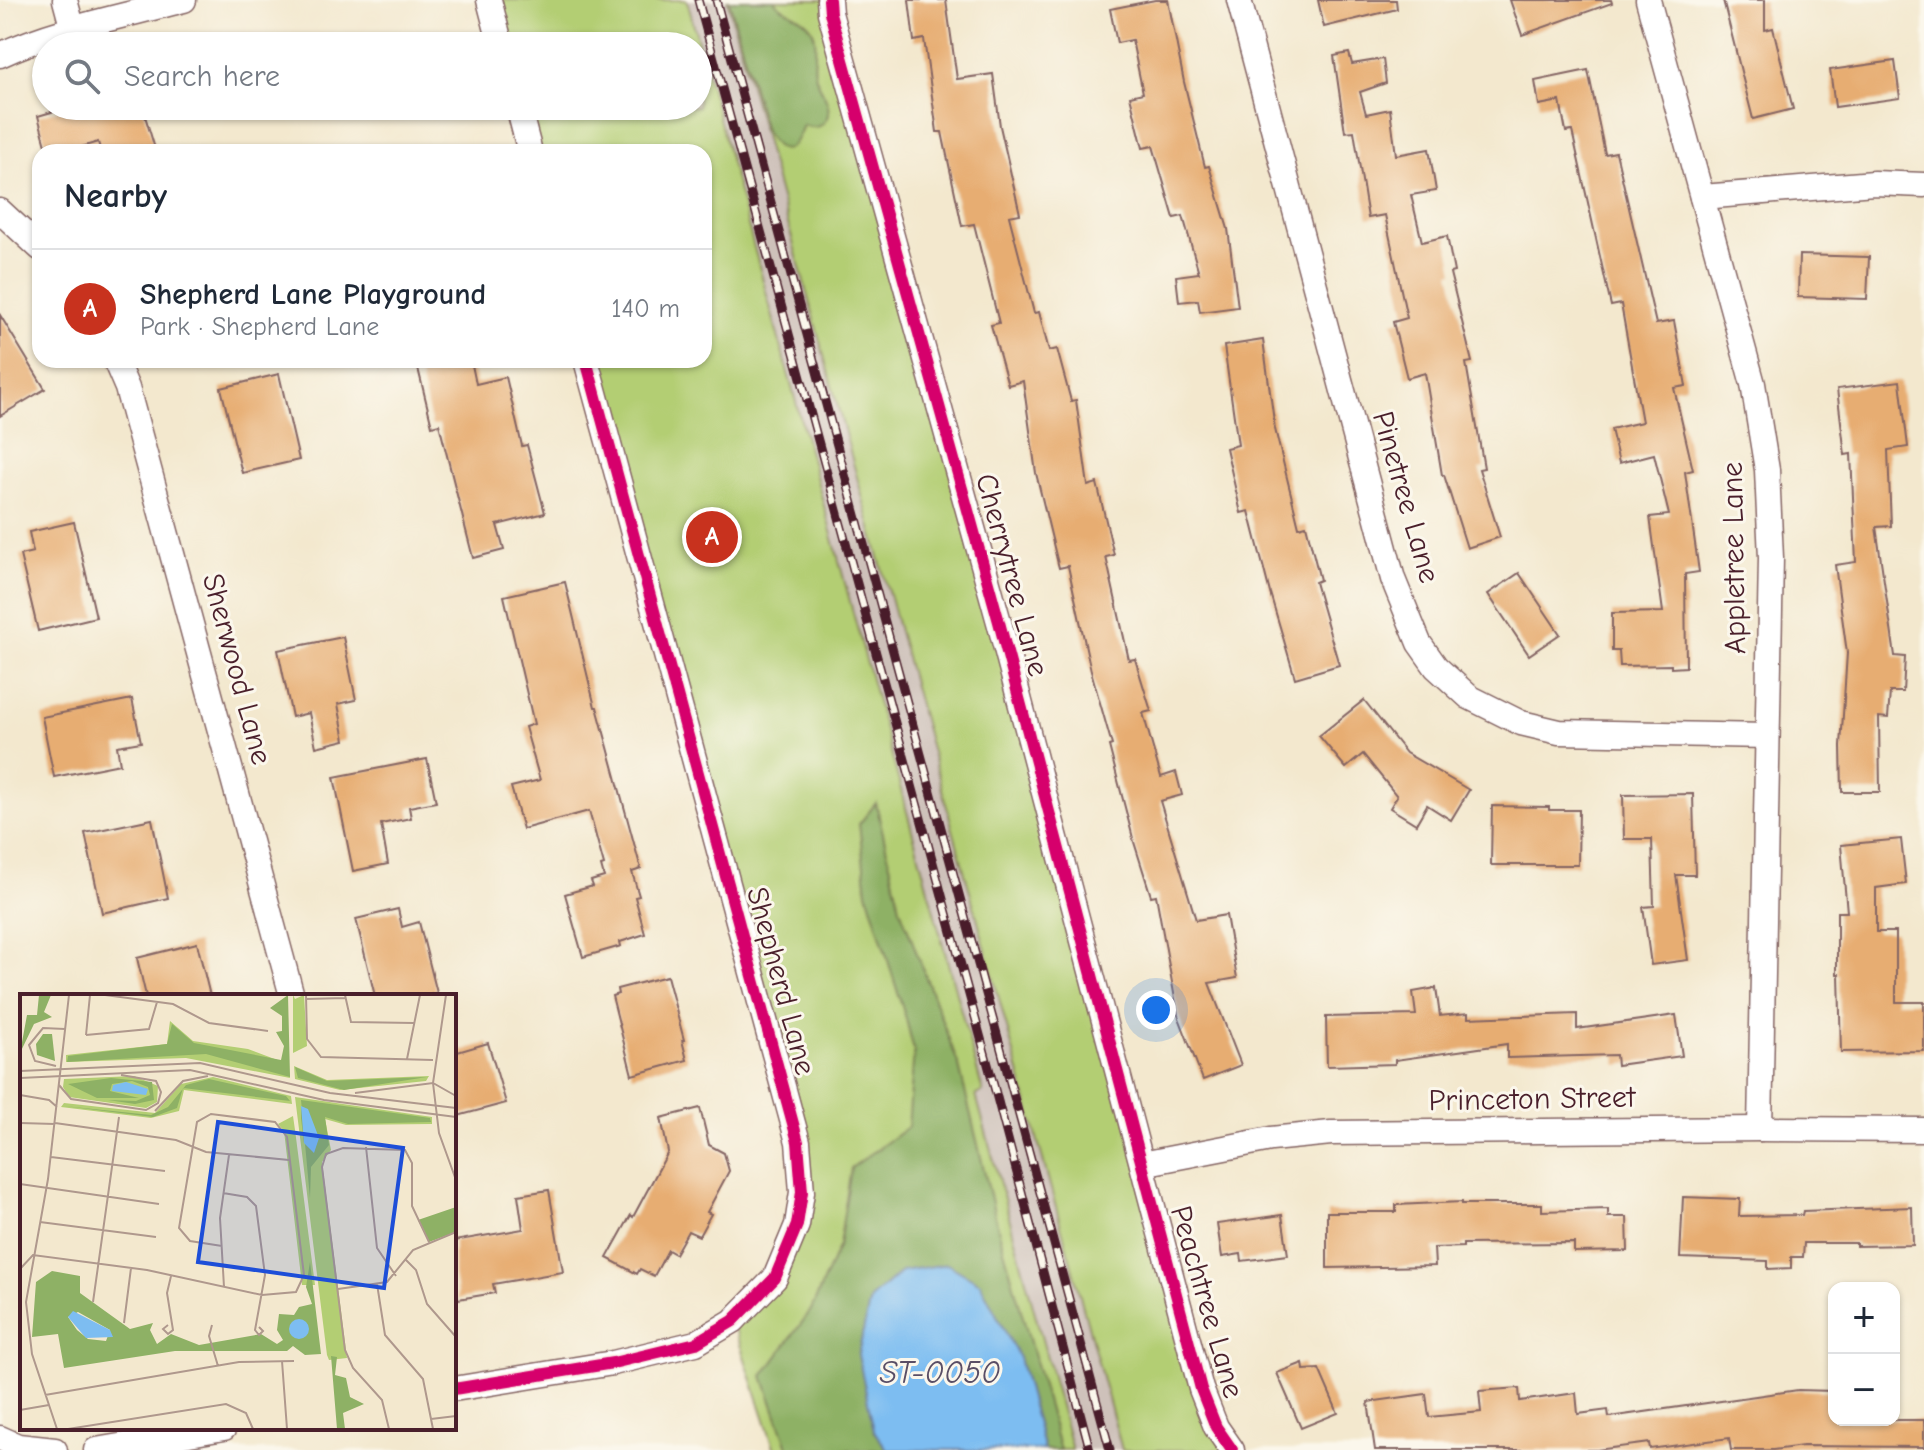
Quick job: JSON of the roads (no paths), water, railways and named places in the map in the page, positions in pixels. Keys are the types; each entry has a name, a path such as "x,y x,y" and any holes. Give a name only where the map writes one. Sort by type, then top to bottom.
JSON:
{"street":[{"path":"65,0 73,30"},
{"path":"67,32 184,0"},
{"path":"489,0 497,32"},
{"name":"Cherrytree Lane","path":"829,0 830,13 999,622 1142,1164"},
{"name":"Pinetree Lane","path":"1239,0 1393,579 1419,643 1427,655 1469,697 1521,723 1559,732 1767,736"},
{"name":"Appletree Lane","path":"1648,0 1753,384 1767,470 1771,558 1760,1129"},
{"path":"0,55 32,43"},
{"path":"522,120 528,144"},
{"path":"1702,197 1874,183 1924,185"},
{"path":"0,211 32,241"},
{"name":"Sherwood Lane","path":"118,368 127,388 291,994"},
{"name":"Shepherd Lane","path":"456,1389 613,1363 696,1343 733,1321 775,1278 797,1225 802,1192 798,1142 588,368"},
{"name":"Princeton Street","path":"1142,1164 1271,1139 1331,1133 1924,1130"},
{"name":"Peachtree Lane","path":"1142,1164 1201,1389 1216,1427 1232,1450"},
{"path":"96,1450 212,1430"},
{"path":"0,1438 18,1446 55,1450"}],"water":[{"name":"ST-0050","path":"947,1264 980,1283 1019,1358 1044,1450 888,1450 874,1431 858,1355 870,1299 902,1271"}],"railway":[{"path":"698,0 707,32"},
{"path":"716,0 1110,1450"},
{"path":"712,51 1090,1450"}],"place":[{"name":"Shepherd Lane Playground","path":"712,537"}]}
